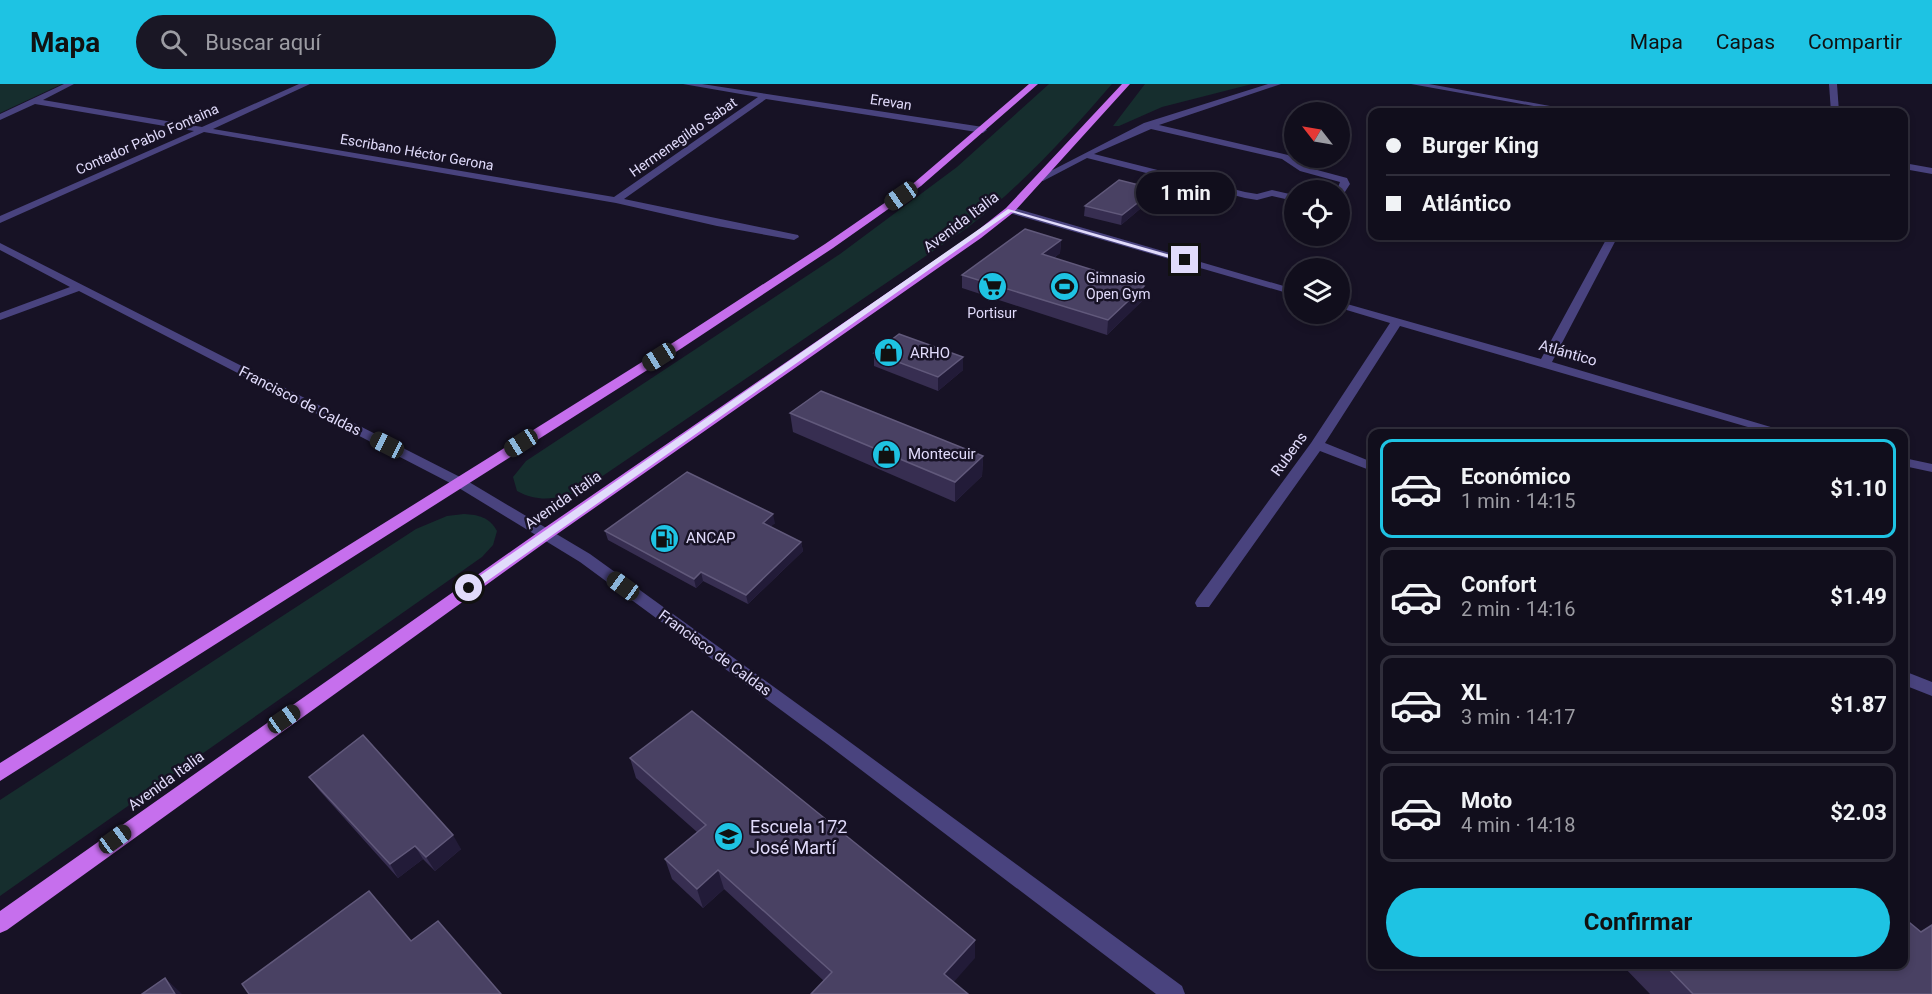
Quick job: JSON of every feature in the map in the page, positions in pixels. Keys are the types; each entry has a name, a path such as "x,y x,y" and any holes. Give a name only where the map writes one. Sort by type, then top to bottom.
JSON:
{"main road":[{"path":"0,773 678,345 829,246 918,184 1034,84"},
{"name":"Avenida Italia","path":"0,923 545,534 1010,210 1126,84"}],"street":[{"path":"0,117 70,84"},
{"name":"Contador Pablo Fontaina","path":"0,220 306,84"},
{"name":"Erevan","path":"687,84 983,130"},
{"path":"1040,179 1084,154 1147,125 1220,99 1277,84"},
{"path":"1415,84 1556,108"},
{"path":"1833,84 1835,108"},
{"name":"Hermenegildo Sabat","path":"616,200 765,96"},
{"name":"Escribano Héctor Gerona","path":"34,101 616,200 706,221 794,237"},
{"path":"1147,125 1285,157 1303,169 1344,180"},
{"path":"1084,154 1245,195 1257,197 1272,193 1284,196"},
{"path":"1908,167 1932,171"},
{"path":"1010,210 1284,289"},
{"path":"1545,364 1611,240"},
{"name":"Francisco de Caldas","path":"0,246 76,288 459,482 585,558 1174,994"},
{"path":"0,318 76,288"},
{"name":"Atlántico","path":"1350,308 1771,429"},
{"name":"Rubens","path":"1203,603 1317,445 1397,321"},
{"path":"1317,445 1368,465"},
{"path":"1908,463 1932,468"},
{"path":"1908,680 1932,689"}],"green space":[{"path":"0,84 62,84 0,113"},
{"path":"1049,84 1112,84 1043,159 967,228 582,490 565,496 549,498 533,497 517,491 513,477 526,461 840,254 957,167"},
{"path":"1145,84 1252,84 1162,107 1119,126 1113,126"},
{"path":"464,514 483,518 497,531 493,545 482,557 0,896 0,800 416,529 447,516"}],"building":[{"path":"1119,180 1155,189 1122,215 1085,206"},
{"path":"1025,229 1061,240 1042,254 1144,286 1108,320 962,275"},
{"path":"899,334 963,357 938,377 874,353"},
{"path":"821,391 983,456 955,482 790,413"},
{"path":"687,472 773,514 763,523 801,542 746,595 701,572 694,579 605,531"},
{"path":"692,711 975,940 944,974 968,994 811,994 832,972 718,870 697,889 665,859 706,825 630,758"},
{"path":"363,735 453,835 426,857 415,846 390,864 309,777"},
{"path":"369,891 411,941 438,921 501,994 249,994 242,984"},
{"path":"1908,921 1921,932 1932,925 1932,994 1693,994 1669,969 1908,969"},
{"path":"165,978 175,994 142,994"}],"place":[{"name":"Portisur","path":"992,286"},
{"name":"Gimnasio Open Gym","path":"1065,286"},
{"name":"ARHO","path":"889,353"},
{"name":"Montecuir","path":"887,454"},
{"name":"ANCAP","path":"665,538"},
{"name":"Escuela 172 José Martí","path":"729,836"}],"route":[{"path":"469,588 977,236 1010,210 1185,260"}]}
